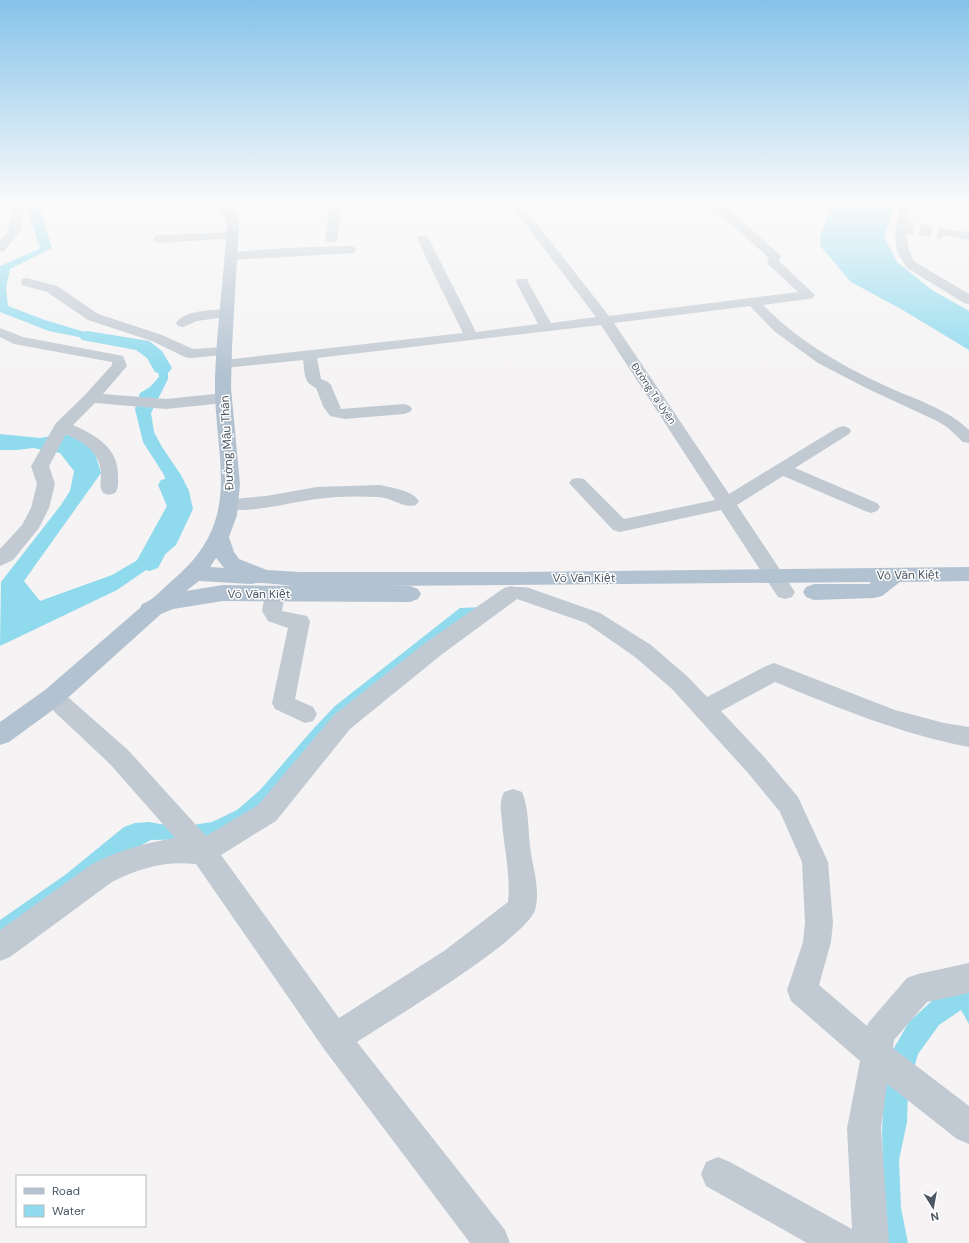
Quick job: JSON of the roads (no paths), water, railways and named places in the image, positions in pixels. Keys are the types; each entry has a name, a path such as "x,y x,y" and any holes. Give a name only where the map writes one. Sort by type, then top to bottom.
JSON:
{"main road":[{"name":"Đường Mậu Thân","path":"0,735 53,697 150,610 194,573 212,551 219,537 227,516 231,491 224,398 224,358 226,313 232,259"},
{"name":"Võ Văn Kiệt","path":"219,537 224,554 232,564 253,573 268,588 346,595 516,593 780,584 894,576 967,574"},
{"path":"194,573 242,577 268,588"},
{"path":"194,573 217,594"},
{"name":"Võ Văn Kiệt","path":"150,610 169,602 217,594 357,579 780,584 874,592 894,576"}],"street":[{"path":"433,259 471,336"},
{"name":"Đường Tạ Uyên","path":"558,259 605,320 780,584"},
{"path":"27,282 52,289 93,317 157,338 190,354 224,358 309,354 547,327 808,294 773,262 774,259"},
{"path":"906,259 911,265 969,300"},
{"path":"522,282 547,327"},
{"path":"752,302 787,336 822,360 874,387 934,413 952,423 969,438"},
{"path":"184,323 194,317 226,313"},
{"path":"0,332 19,341 118,359 120,366 91,398 62,426 40,466 46,484 40,508 30,528 6,555 0,559"},
{"path":"309,354 314,381 324,385 331,406 336,413 345,414 404,409"},
{"path":"91,398 166,404 224,398"},
{"path":"62,426 90,440 104,453 109,466 109,489"},
{"path":"578,483 620,526 727,502 843,431"},
{"path":"782,469 871,507"},
{"path":"229,504 266,502 317,493 380,491 394,494 410,501"},
{"path":"268,588 272,611 275,616 284,620 300,621 283,703 305,714"},
{"path":"0,947 102,873 146,854 175,850 200,849 267,813 342,722 433,649 516,593 593,618 643,652 680,683 757,766 789,806 815,862 819,923 817,942 802,990 882,1058 963,1121"},
{"path":"704,709 774,672 895,720 924,729 969,738"},
{"path":"53,697 119,758 165,807 200,849 336,1038 492,1243"},
{"path":"336,1038 463,956 505,924 521,909 523,890 517,848 513,800"},
{"path":"871,1243 864,1128 882,1058 880,1033 918,989 969,978"},
{"path":"718,1174 842,1243"}],"water":[{"path":"16,259 30,259 10,269 6,288 8,306 45,320 85,332 142,341 164,355 168,368 168,379 151,413 154,432 162,447 181,475 189,491 193,509 176,545 149,568 117,590 0,646 1,582 61,505 70,491 74,471 60,453 33,448 0,450 0,434 40,438 63,434 82,438 95,453 101,473 24,581 40,601 112,575 141,558 173,522 174,505 164,475 143,442 135,409 140,393 150,387 159,377 157,367 149,354 137,344 85,339 49,331 0,312 0,266"},
{"path":"831,259 895,259 897,262 932,290 969,311 969,350 901,309 851,282"},
{"path":"484,607 457,626 264,808 212,839 151,840 104,865 0,940 0,920 65,875 124,827 135,823 149,822 166,825 193,825 212,822 237,810 260,790 335,706 460,608"},
{"path":"969,989 969,1024 961,1010 939,1025 918,1054 908,1089 907,1122 899,1160 901,1208 908,1243 888,1243 884,1200 882,1130 885,1081 894,1048 909,1022 935,998"}],"waterway":[{"path":"88,336 142,345 155,355 162,368"},
{"path":"149,562 179,506 169,485"}]}
